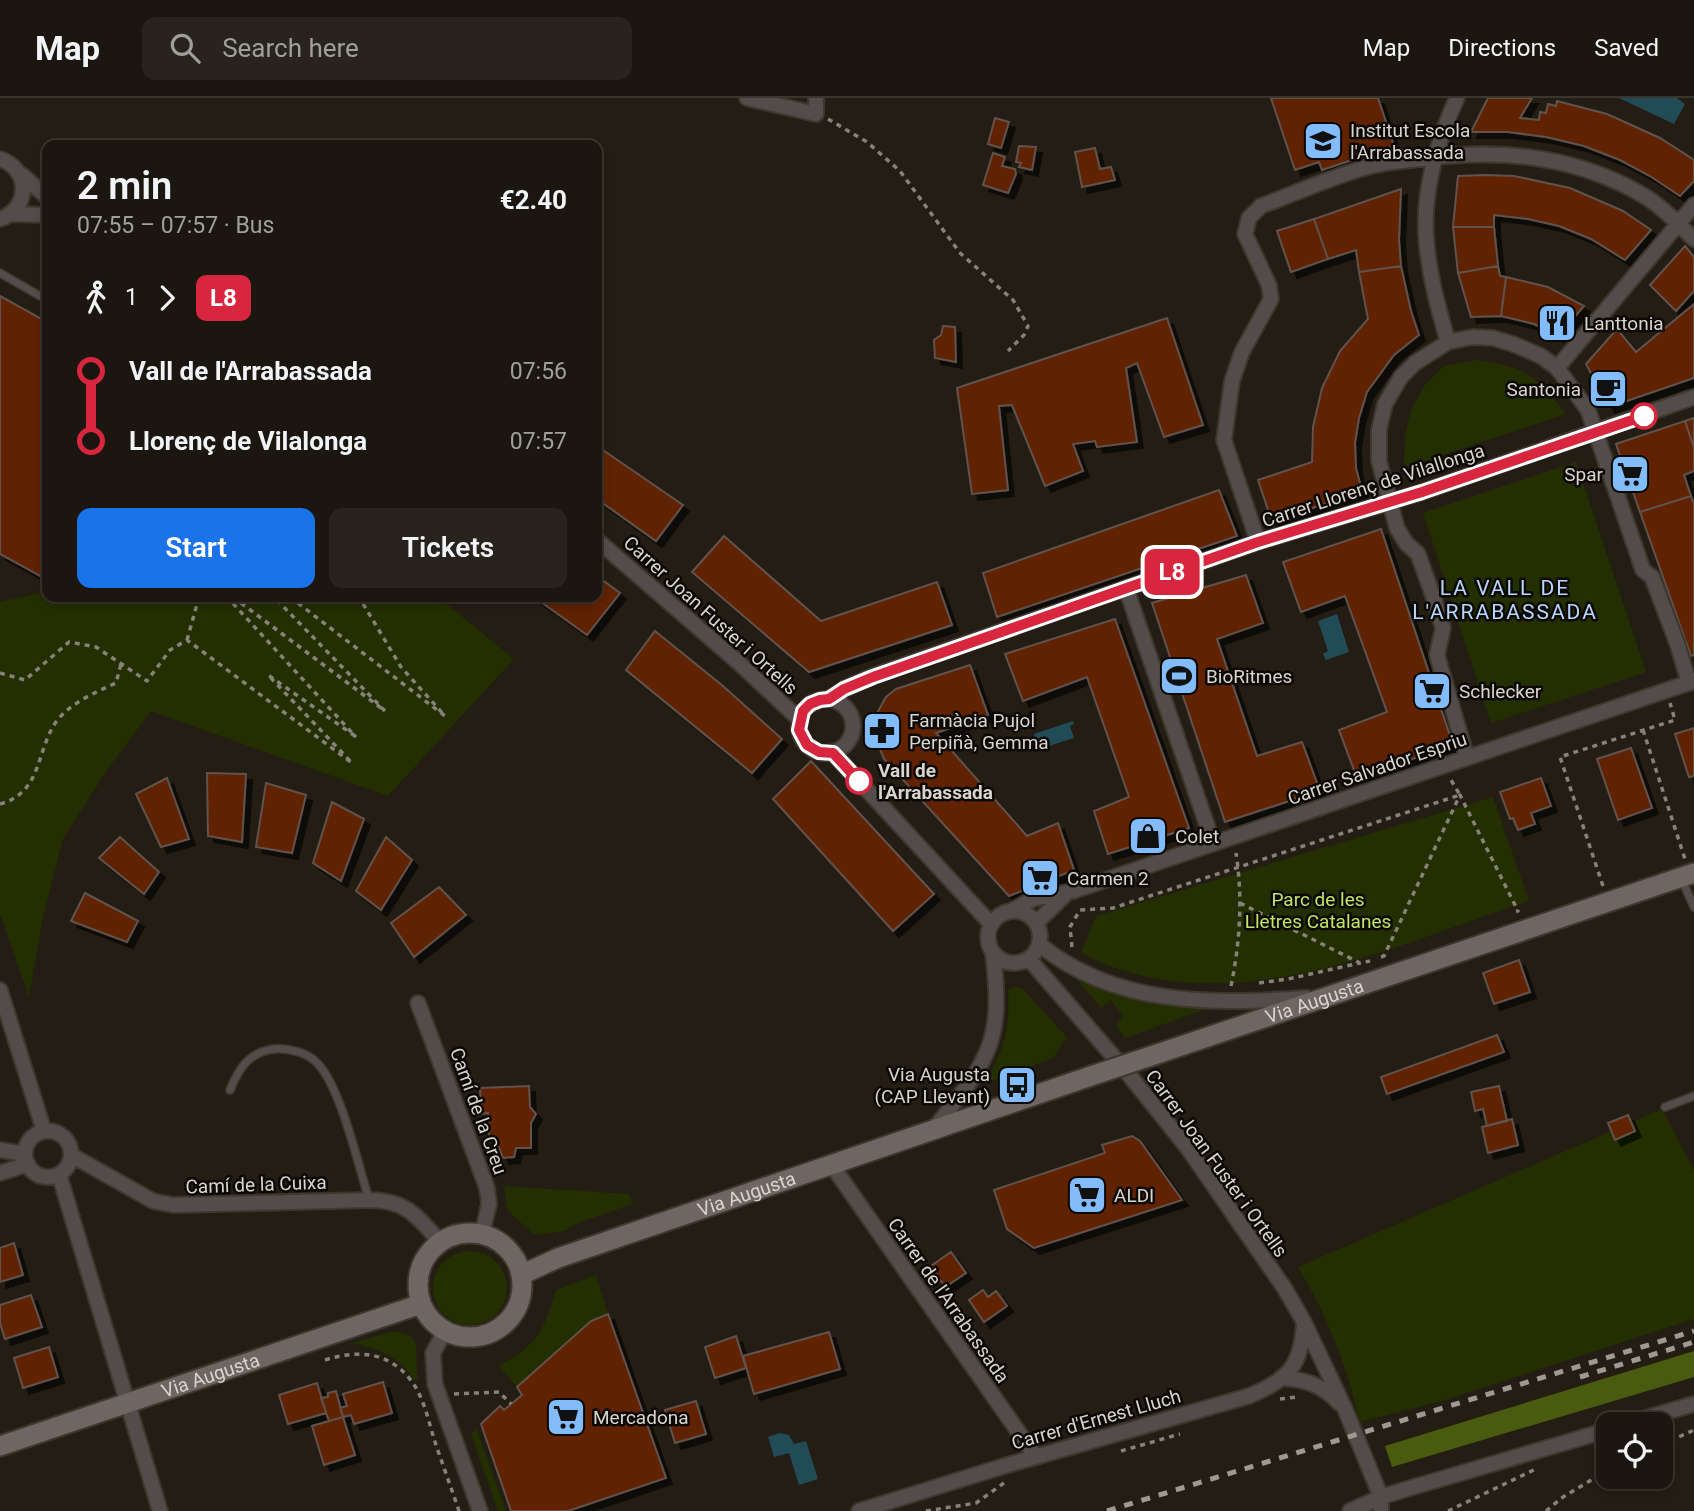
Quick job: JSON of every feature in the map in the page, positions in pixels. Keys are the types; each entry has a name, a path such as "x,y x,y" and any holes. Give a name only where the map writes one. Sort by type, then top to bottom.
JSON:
{"main road":[{"name":"Via Augusta","path":"521,1275 558,1258 933,1129 1688,875"},
{"path":"456,1234 482,1234 505,1246 517,1263 521,1275 521,1295 518,1306 496,1330 472,1337 458,1336 435,1324 421,1304 418,1278 425,1256 440,1242 456,1234"},
{"name":"Via Augusta","path":"0,1446 421,1304"}],"street":[{"path":"747,98 816,114 816,98"},
{"path":"1448,342 1431,271 1426,234 1428,196 1436,157 1457,98"},
{"path":"1258,542 1224,440 1232,381 1242,352 1271,299 1269,285 1245,234 1249,218 1261,206 1371,166 1464,154 1506,155 1540,158 1577,166 1608,177 1648,199 1694,239"},
{"path":"0,159 13,166 42,193"},
{"path":"6,217 22,199 24,190 19,173"},
{"path":"1557,368 1694,205"},
{"path":"6,217 42,215"},
{"path":"1678,223 1694,218"},
{"path":"1468,758 1437,655 1443,628 1418,554 1406,543 1397,527 1379,461 1379,430 1385,404 1408,370 1448,342 1473,337 1493,338 1541,356 1557,368 1588,410 1643,570 1652,577 1691,682"},
{"name":"Carrer Llorenç de Vilallonga","path":"829,699 844,689 873,677 1126,588 1258,542 1597,433 1694,397"},
{"name":"Carrer Joan Fuster i Ortells","path":"602,544 739,663 800,720"},
{"path":"1126,588 1213,843"},
{"name":"Carrer Salvador Espriu","path":"1011,911 1034,899 1073,891 1691,682"},
{"path":"829,699 838,702 848,711 853,726 846,744 833,753 819,752 807,745 802,737 800,720 810,704 829,699"},
{"path":"833,753 991,924"},
{"name":"Carrer Salvador Espriu","path":"1036,923 1051,906 1073,891"},
{"path":"933,1129 981,1066 992,1041 997,1007 993,954 987,936 991,924 997,916 1011,911 1019,911 1036,923 1039,944 1029,959 1014,964 1002,961 993,954"},
{"path":"1039,944 1100,981 1152,996 1196,1001 1322,997"},
{"name":"Carrer Joan Fuster i Ortells","path":"1029,959 1126,1070 1186,1147 1279,1280 1304,1322 1345,1409 1381,1504"},
{"path":"0,990 44,1131"},
{"name":"Camí de la Creu","path":"418,1003 487,1188 489,1204 482,1234"},
{"path":"0,1150 26,1159 38,1175 45,1177 60,1174 65,1169 71,1155 68,1142 58,1133 44,1131 30,1139 26,1159"},
{"name":"Camí de la Cuixa","path":"71,1155 153,1201 173,1205 369,1200 394,1202 407,1208 440,1242"},
{"path":"0,1173 26,1159"},
{"name":"Carrer de l'Arrabassada","path":"831,1164 1036,1457"},
{"path":"60,1174 160,1511"},
{"name":"Carrer d'Ernest Lluch","path":"859,1511 1249,1396 1270,1387 1293,1368 1303,1345 1304,1322"},
{"path":"444,1331 433,1353 433,1372 438,1397 480,1511"},
{"name":"Carrer Joan Fuster i Ortells","path":"1281,1378 1309,1382 1322,1388 1345,1409"},
{"path":"1667,1412 1694,1404"},
{"path":"1350,1511 1381,1504 1596,1434"}],"lane":[{"path":"0,273 42,297"},
{"path":"1688,875 1694,907"},
{"path":"230,1090 236,1074 247,1058 264,1050 283,1048 299,1052 316,1061 331,1080 369,1200"},
{"path":"1665,1107 1694,1096"}],"path":[{"path":"816,114 839,124 867,142 900,171 960,253 1013,300 1028,327 1008,351"},
{"path":"0,673 25,681 69,642 96,647 147,681 170,650 187,640 200,602"},
{"path":"187,640 352,763 268,675 355,736 232,602"},
{"path":"240,602 385,711 279,602"},
{"path":"297,602 445,716 401,667 362,602"},
{"path":"0,804 10,801 32,782 60,718 86,696 116,683 121,664"},
{"path":"1608,901 1560,757 1675,720 1666,690"},
{"path":"1643,730 1688,875"},
{"path":"1073,956 1070,927 1080,910 1113,908 1460,795"},
{"path":"1460,795 1518,911 1506,915"},
{"path":"1384,956 1460,795"},
{"path":"1231,986 1238,952 1240,903 1239,868 1234,836"},
{"path":"1240,903 1360,963"},
{"path":"1254,984 1299,977 1396,952"},
{"path":"1220,986 1243,985"},
{"path":"325,1360 347,1353 361,1353 390,1362 409,1378 422,1403 459,1511"},
{"path":"422,1403 449,1394 499,1392 511,1404"},
{"path":"1274,1400 1305,1396"},
{"path":"1673,1440 1694,1430"},
{"path":"1114,1453 1188,1431"},
{"path":"1448,1511 1543,1466"},
{"path":"1546,1511 1596,1477"},
{"path":"926,1511 976,1503 1003,1485 1007,1478"}],"green space":[{"path":"1476,360 1507,366 1529,375 1566,414 1404,468 1405,436 1411,410 1425,385 1444,366"},
{"path":"1576,462 1646,672 1491,723 1423,513"},
{"path":"42,589 42,602 444,602 514,659 388,796 151,711 107,770 63,839 43,917 29,997 0,914 0,602 40,593"},
{"name":"Parc de les Lletres Catalanes","path":"1493,797 1529,901 1364,957 1306,972 1249,982 1192,983 1136,974 1081,953 1096,916"},
{"path":"1074,976 1106,991 1141,1001 1212,1007 1125,1038 1116,1025 1123,1016 1111,1000 1101,1008"},
{"path":"1013,987 1022,988 1067,1037 1053,1058 983,1084 996,1062 1004,1039 1008,990"},
{"path":"1662,1109 1694,1170 1694,1319 1442,1401 1360,1422 1335,1342 1319,1304 1298,1267"},
{"path":"504,1186 629,1194 633,1204 583,1221 564,1231 535,1235 508,1211"},
{"path":"470,1251 491,1257 501,1267 507,1288 501,1309 491,1319 470,1325 449,1319 439,1309 433,1288 439,1267 449,1257"},
{"path":"596,1275 608,1314 591,1321 517,1387 499,1366 538,1336 556,1290"},
{"path":"393,1331 404,1333 415,1342 418,1379 414,1380 402,1365 388,1355 352,1343"},
{"path":"1694,1351 1694,1377 1392,1467 1385,1446"},
{"path":"476,1428 506,1511 498,1511 471,1434"}],"water":[{"path":"1619,98 1677,98 1685,104 1674,124"},
{"path":"1337,614 1349,652 1326,660 1323,654 1328,651 1318,621"},
{"path":"1073,721 1074,724 1070,726 1074,738 1039,749 1034,734"},
{"path":"780,1433 789,1435 794,1444 806,1441 818,1479 799,1485 789,1453 774,1457 768,1437"}],"building":[{"name":"Institut Escola l'Arrabassada","path":"1271,98 1378,98 1394,146 1322,170 1319,162 1295,170"},
{"path":"1488,98 1532,98 1520,118 1539,120 1540,112 1546,113 1548,104 1556,106 1557,101 1607,114 1660,138 1694,160 1694,181 1680,196 1620,160 1584,146 1508,132 1471,132"},
{"path":"995,118 1009,122 1001,148 988,144"},
{"path":"1019,146 1036,147 1032,170 1019,167 1021,163 1016,162"},
{"path":"1095,148 1100,169 1111,167 1115,180 1082,187 1075,152"},
{"path":"993,153 1005,157 1002,166 1015,169 1016,174 1008,193 983,185"},
{"path":"1458,176 1514,176 1570,188 1623,211 1651,230 1625,260 1591,239 1559,226 1528,219 1494,215 1494,227 1453,227"},
{"path":"1401,189 1401,266 1359,272 1356,250 1328,259 1314,219"},
{"path":"1314,219 1328,259 1291,272 1277,231"},
{"path":"1453,227 1494,227 1498,266 1458,273"},
{"path":"1685,246 1694,257 1694,291 1676,311 1650,285"},
{"path":"1401,266 1419,335 1394,355 1367,392 1355,443 1356,468 1362,491 1272,522 1258,480 1312,462 1313,427 1322,388 1340,351 1368,319 1359,272"},
{"path":"1498,266 1500,276 1506,277 1501,316 1471,317 1458,273"},
{"path":"1506,277 1548,287 1584,306 1558,336 1534,324 1501,316"},
{"path":"0,296 42,319 42,577 0,554"},
{"path":"1694,304 1694,378 1609,407 1586,364 1617,329 1636,352"},
{"path":"1167,318 1203,425 1164,437 1137,363 1126,368 1137,442 1097,447 1095,441 1073,444 1083,471 1045,486 1012,405 999,406 1008,490 972,494 957,388"},
{"path":"943,326 955,327 956,362 935,358 934,340 941,335"},
{"path":"1694,418 1694,448 1685,421"},
{"path":"1685,421 1694,448 1694,471 1684,475 1691,496 1640,512 1616,444"},
{"path":"602,449 683,505 656,541 602,503"},
{"path":"1219,490 1237,536 997,617 983,573"},
{"path":"1691,496 1694,504 1694,655 1691,656 1640,512"},
{"path":"1381,529 1453,745 1357,778 1339,730 1387,712 1345,596 1301,612 1283,562"},
{"path":"724,536 821,621 937,582 952,625 809,672 692,572"},
{"path":"1246,575 1263,623 1217,639 1257,756 1302,742 1320,791 1225,822 1152,603"},
{"path":"602,580 620,593 587,635 541,602 602,602"},
{"path":"1115,619 1189,828 1108,854 1094,811 1129,797 1087,677 1023,701 1005,654"},
{"path":"655,631 723,686 782,739 752,773 626,670"},
{"path":"970,665 988,715 936,733 1027,836 1058,823 1074,870 1009,896 884,759 875,737 876,715 886,697 896,689"},
{"path":"1694,728 1694,776 1689,777 1675,734"},
{"path":"1631,748 1652,808 1618,820 1597,759"},
{"path":"811,761 934,894 893,931 773,799"},
{"path":"207,773 246,774 242,842 208,836"},
{"path":"167,778 189,839 161,847 136,794"},
{"path":"1541,778 1551,806 1531,813 1535,824 1518,830 1513,818 1510,819 1500,792"},
{"path":"266,783 306,795 292,853 256,847"},
{"path":"332,802 364,819 341,881 313,863"},
{"path":"120,837 159,872 144,894 99,858"},
{"path":"386,837 412,860 381,910 356,891"},
{"path":"439,887 466,915 414,957 391,923"},
{"path":"85,893 138,921 127,942 71,921"},
{"path":"1519,960 1530,992 1494,1004 1483,973"},
{"path":"1497,1035 1504,1052 1387,1094 1381,1077"},
{"path":"529,1086 530,1107 536,1114 531,1123 531,1148 516,1148 514,1157 503,1158 498,1145 495,1145 494,1137 489,1137 488,1113 481,1114 480,1088"},
{"path":"1499,1086 1507,1121 1487,1126 1483,1109 1475,1111 1471,1092"},
{"path":"1628,1115 1635,1131 1615,1140 1608,1123"},
{"path":"1512,1119 1518,1145 1488,1153 1482,1127"},
{"name":"ALDI","path":"1132,1136 1140,1141 1182,1200 1034,1248 1007,1229 994,1190 1105,1153 1102,1145"},
{"path":"14,1243 23,1275 0,1282 0,1248"},
{"path":"951,1252 966,1273 945,1287 931,1266"},
{"path":"983,1290 988,1297 996,1291 1007,1306 984,1322 969,1300"},
{"path":"31,1295 42,1327 5,1339 0,1323 0,1305"},
{"name":"Mercadona","path":"608,1314 666,1478 568,1511 511,1511 481,1424 500,1406 504,1410 522,1395 517,1387 591,1321"},
{"path":"829,1332 840,1369 754,1394 743,1356"},
{"path":"736,1336 746,1368 715,1378 705,1347"},
{"path":"49,1347 58,1377 23,1388 14,1358"},
{"path":"383,1382 392,1413 354,1424 351,1415 343,1417 340,1408 347,1406 343,1394"},
{"path":"317,1383 326,1413 288,1424 279,1395"},
{"path":"336,1391 343,1417 329,1421 321,1398"},
{"path":"696,1401 706,1434 675,1443 665,1410"},
{"path":"343,1417 355,1455 324,1465 312,1426"}],"railway":[{"path":"1107,1511 1694,1331"},
{"path":"1580,1377 1694,1342"}],"bus line":[{"name":"L8","path":"859,781 833,753 819,752 807,745 799,730 803,711 810,704 829,699 844,689 873,677 1258,542 1422,492 1644,416"}],"place":[{"name":"Institut Escola l'Arrabassada","path":"1323,141"},
{"name":"Lanttonia","path":"1557,323"},
{"name":"Santonia","path":"1608,389"},
{"name":"Spar","path":"1630,474"},
{"name":"BioRitmes","path":"1179,676"},
{"name":"Schlecker","path":"1432,691"},
{"name":"Farmàcia Pujol Perpiñà, Gemma","path":"882,731"},
{"name":"Vall de l'Arrabassada","path":"859,781"},
{"name":"Colet","path":"1148,836"},
{"name":"Carmen 2","path":"1040,878"},
{"name":"Via Augusta (CAP Llevant)","path":"1017,1085"},
{"name":"ALDI","path":"1087,1195"},
{"name":"Mercadona","path":"566,1417"}],"district":[{"name":"LA VALL DE L'ARRABASSADA","path":"1505,600"}]}
